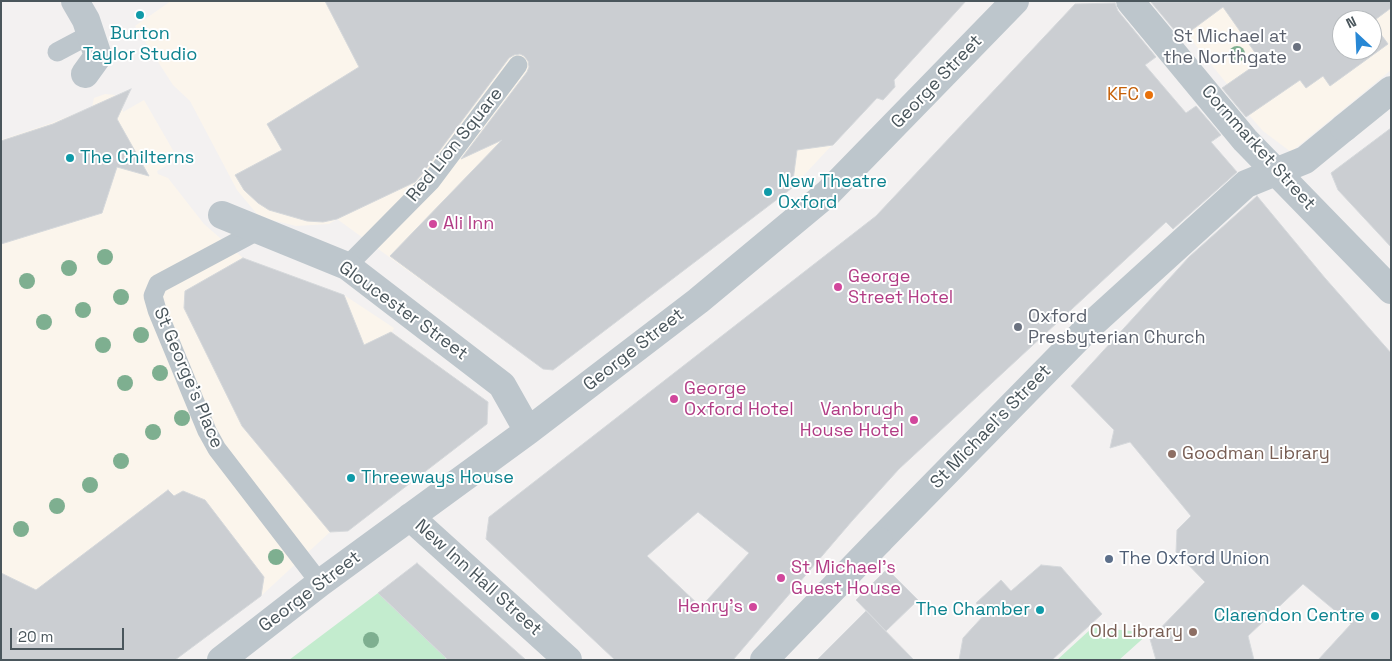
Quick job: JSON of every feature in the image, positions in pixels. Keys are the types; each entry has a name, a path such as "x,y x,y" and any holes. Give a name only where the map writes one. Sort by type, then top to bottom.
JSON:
{"street":[{"path":"75,1 86,20 98,56 84,74"},
{"name":"George Street","path":"221,660 320,584 528,431 698,301 828,193 1015,1"},
{"name":"Cornmarket Street","path":"1130,1 1245,140 1391,290"},
{"name":"St Michael's Street","path":"764,660 1092,324 1246,184 1305,160 1391,90"},
{"name":"Gloucester Street","path":"222,215 347,266 502,385 528,431"},
{"name":"New Inn Hall Street","path":"410,517 568,660"}],"lane":[{"path":"57,52 91,34"},
{"name":"Red Lion Square","path":"347,266 431,181 518,65"},
{"name":"St George's Place","path":"259,230 158,284 153,296 178,362 216,450 320,584"}],"shaded area":[{"path":"171,1 966,1 792,188 553,370 543,369 337,219 329,224 296,226 257,214 237,190 190,101 173,85 135,26"},
{"path":"1160,1 1391,1 1391,70 1291,152 1263,131 1227,84"},
{"path":"105,94 115,95 123,112 144,100 178,159 157,171 158,174 168,178 204,224 243,258 344,295 394,328 392,332 488,402 487,424 348,531 330,532 261,596 175,660 1,660 1,140 92,107 94,98"}],"green space":[{"path":"378,593 446,658 444,660 289,660"},
{"path":"1093,627 1149,633 1119,660 1057,660"}],"building":[{"path":"325,1 966,1 894,80 895,87 883,100 877,98 833,145 797,150 792,188 553,370 543,369 390,256 502,140 461,159 527,72 529,67 528,61 524,56 520,54 509,58 415,182 337,219 323,222 307,221 269,210 244,190 235,175 282,150 267,124 359,67"},
{"name":"St Michael at the Northgate","path":"1391,1 1391,8 1382,15 1382,10 1332,10 1332,60 1366,60 1330,86 1323,76 1306,88 1300,80 1246,117 1222,88 1261,61 1223,7 1181,38 1151,2"},
{"path":"1115,3 1118,11 1156,57 1145,65 1186,113 1196,106 1221,135 1211,142 1237,172 1173,229 1166,222 899,469 733,660 615,660 486,539 489,517 876,216 1075,4","holes":["698,512 749,553 701,607 647,556"]},
{"name":"St Michael at the Northgate","path":"1382,36 1388,44 1382,48"},
{"name":"The Chilterns","path":"131,89 117,119 149,176 117,167 102,213 1,244 1,141 53,124"},
{"path":"1391,128 1391,247 1338,190 1331,173"},
{"path":"1257,196 1325,278 1391,353 1391,660 1318,660 1351,624 1303,584 1248,636 1254,660 1156,660 1150,639 1205,582 1176,552 1177,530 1191,516 1130,442 1110,448 1114,430 1071,386 1189,257"},
{"name":"Threeways House","path":"243,258 344,295 364,345 391,332 488,402 487,424 348,531 330,532 242,426 184,308 185,291"},
{"path":"168,490 174,496 183,491 205,500 264,577 261,596 175,660 1,660 1,573 36,590"},
{"path":"417,563 526,660 448,660 378,593"},
{"name":"The Chamber","path":"1041,565 1061,567 1102,614 1052,660 959,660 963,638 985,614 976,603 1001,580 1011,591"},
{"path":"887,569 918,600 886,631 856,600"},
{"path":"866,611 914,660 817,660"}],"place":[{"name":"Burton Taylor Studio","path":"140,15"},
{"name":"St Michael at the Northgate","path":"1297,47"},
{"name":"KFC","path":"1149,95"},
{"name":"The Chilterns","path":"70,158"},
{"name":"New Theatre Oxford","path":"768,192"},
{"name":"Ali Inn","path":"433,224"},
{"name":"George Street Hotel","path":"838,287"},
{"name":"Oxford Presbyterian Church","path":"1018,327"},
{"name":"George Oxford Hotel","path":"674,399"},
{"name":"Vanbrugh House Hotel","path":"914,420"},
{"name":"Goodman Library","path":"1172,454"},
{"name":"Threeways House","path":"351,478"},
{"name":"The Oxford Union","path":"1109,559"},
{"name":"St Michael's Guest House","path":"781,578"},
{"name":"Henry's","path":"753,607"},
{"name":"The Chamber","path":"1040,610"},
{"name":"Clarendon Centre","path":"1375,616"},
{"name":"Old Library","path":"1193,632"}]}
